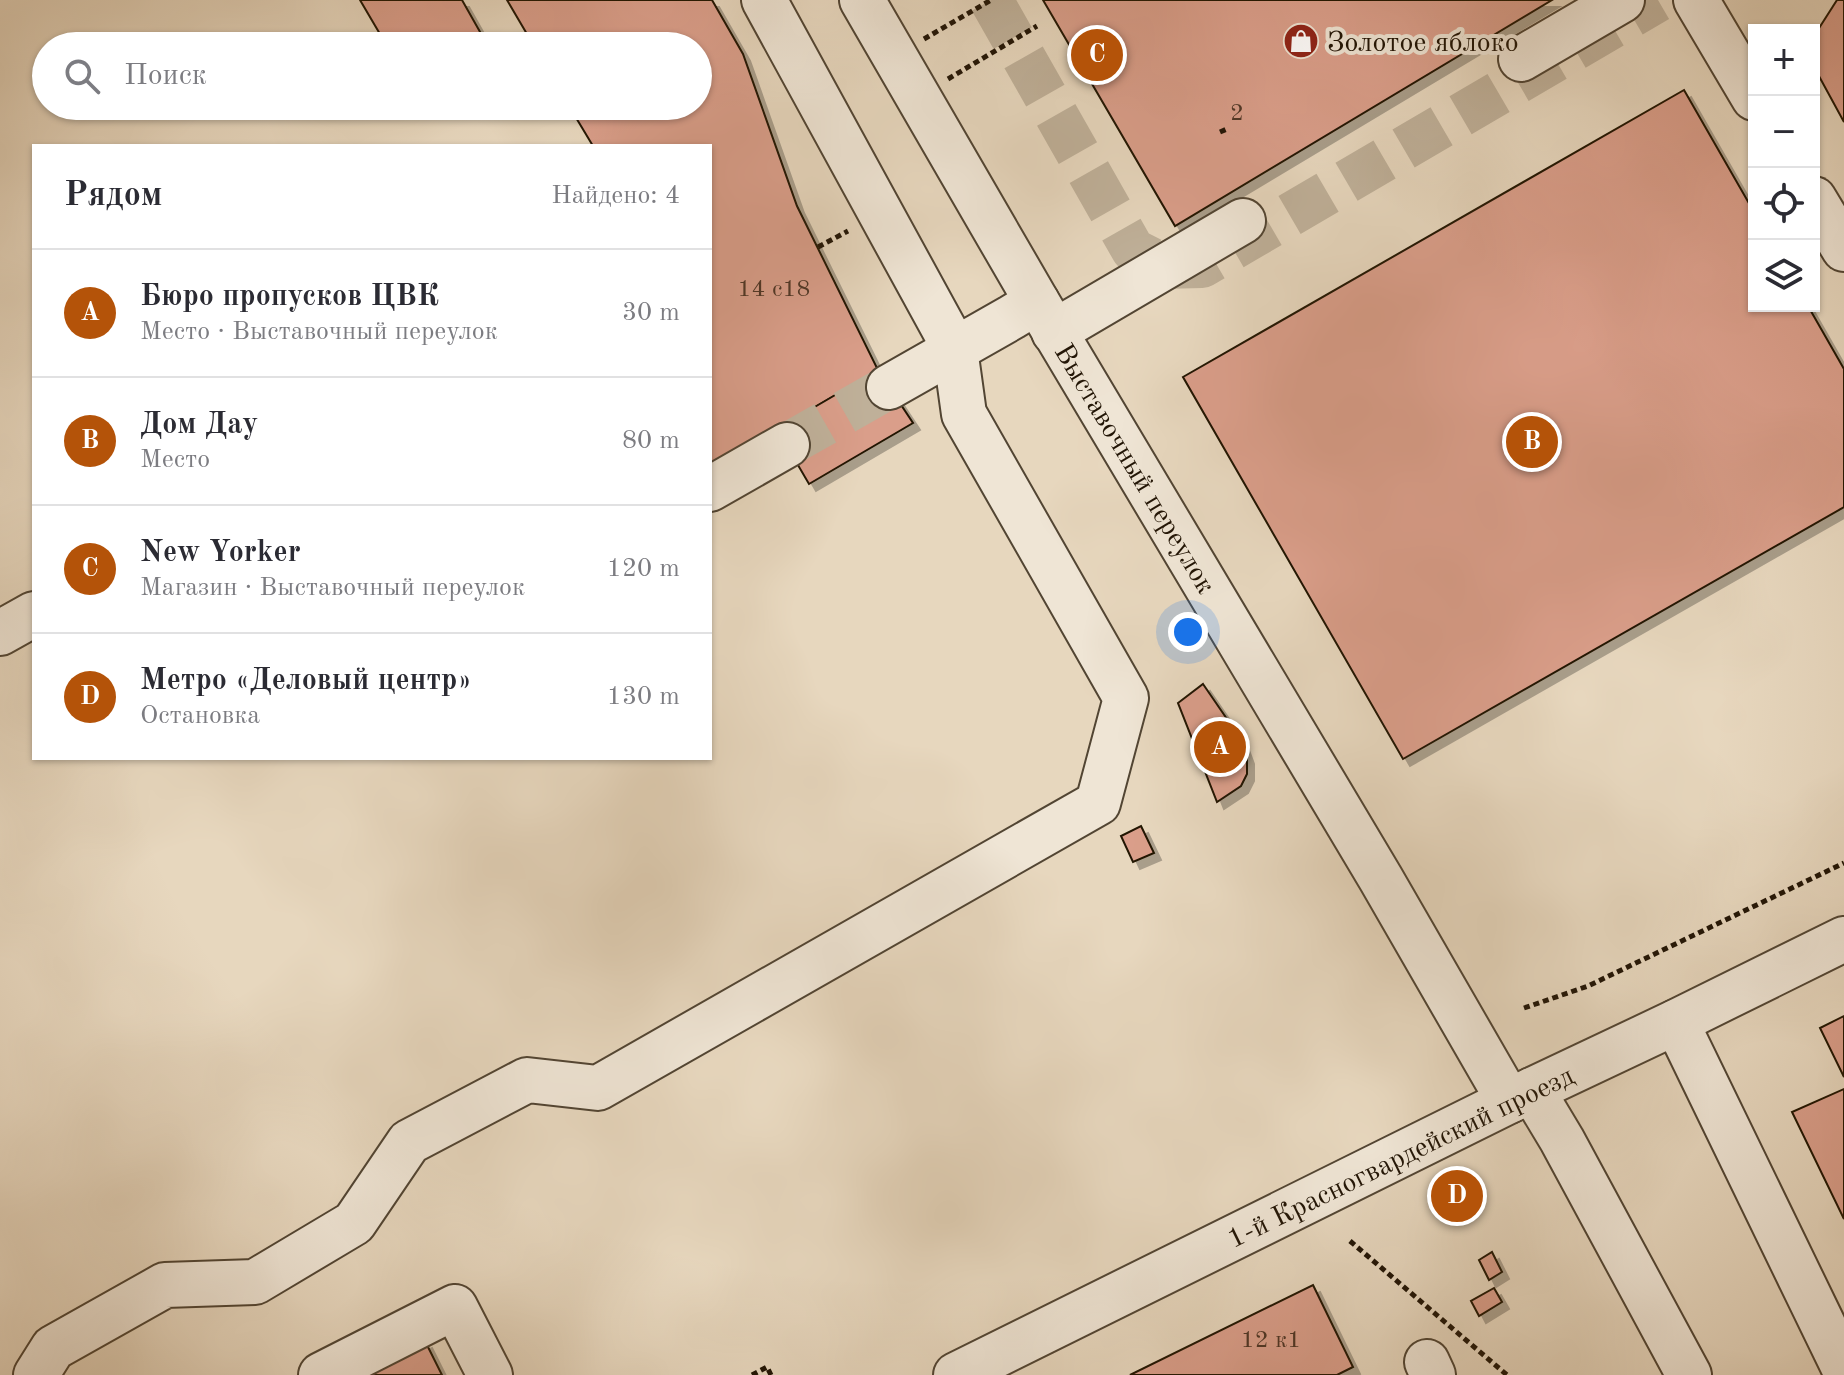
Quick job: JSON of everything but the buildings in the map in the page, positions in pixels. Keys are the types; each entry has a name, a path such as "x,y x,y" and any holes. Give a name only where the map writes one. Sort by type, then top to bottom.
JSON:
{"street":[{"path":"36,1375 53,1348 165,1285 255,1282 354,1223 409,1142 527,1080 598,1088 1098,803 1126,698 964,414 955,349 764,0"},
{"name":"Выставочный переулок","path":"862,0 1046,317 1373,865 1521,1095 1562,1140 1689,1375"},
{"path":"1521,59 1622,0"},
{"path":"1696,0 1753,96"},
{"path":"1820,209 1844,249"},
{"path":"889,387 1012,317 1046,317 1243,221"},
{"path":"712,488 787,445"},
{"path":"0,633 32,615"},
{"name":"1-й Красногвардейский проезд","path":"956,1375 1023,1361 1521,1095 1844,939"},
{"path":"1676,1022 1844,1368"},
{"path":"321,1375 455,1307 490,1375"}],"path":[{"path":"896,56 991,0"},
{"path":"919,96 1037,26"},
{"path":"1220,132 1227,129"},
{"path":"1524,1008 1588,986 1844,863"},
{"path":"1350,1241 1507,1375"},
{"path":"752,1375 767,1367 771,1375"}],"tunnel":[{"path":"991,0 1133,250 1166,267 1202,266 1658,0"},
{"path":"787,445 889,387"}],"place":[{"name":"Золотое яблоко","path":"1301,41"},
{"name":"New Yorker","path":"1097,55"},
{"name":"Дом Дау","path":"1532,442"},
{"name":"Бюро пропусков ЦВК","path":"1220,747"},
{"name":"Метро «Деловый центр»","path":"1457,1196"}]}
